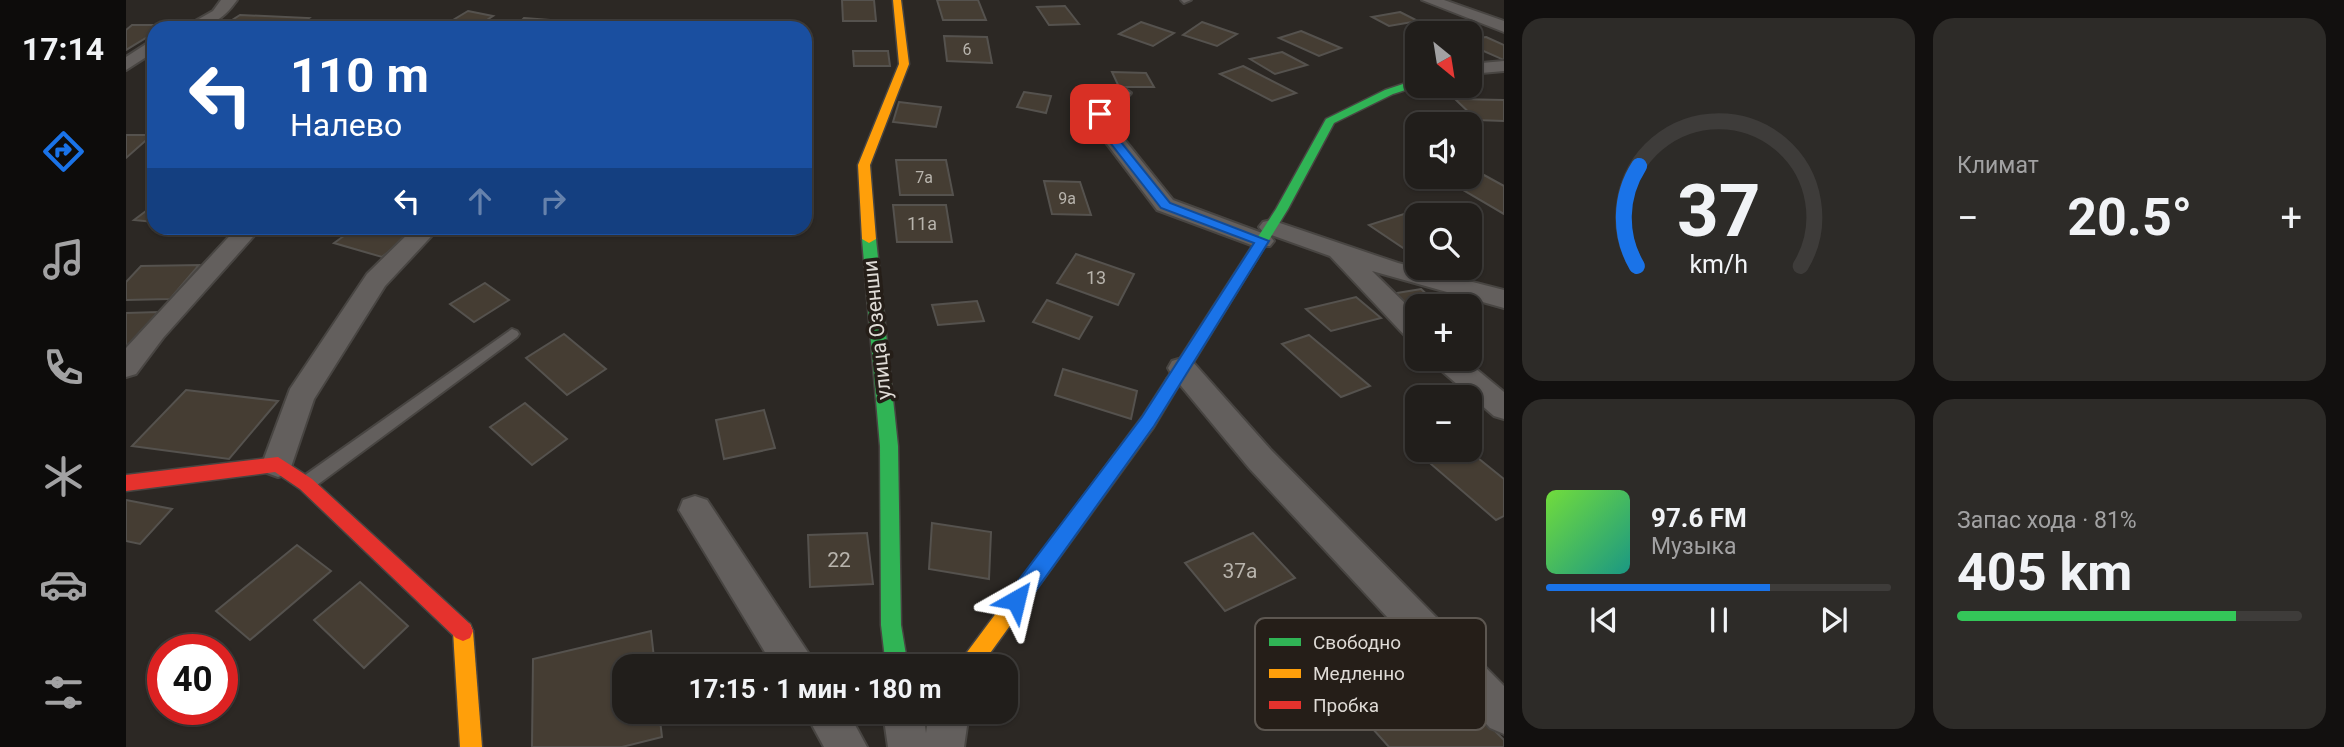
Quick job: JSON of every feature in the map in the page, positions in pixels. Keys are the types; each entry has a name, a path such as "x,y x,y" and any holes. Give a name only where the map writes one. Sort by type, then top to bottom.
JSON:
{"street":[{"path":"205,21 219,14 229,0"},
{"name":"улица Озенши","path":"895,654 891,625 889,446 871,280 864,165 904,64 897,0"},
{"path":"1430,0 1504,27"},
{"path":"126,65 147,49"},
{"path":"1482,68 1504,66"},
{"path":"977,654 1148,422 1266,234 1330,121 1405,86"},
{"path":"1122,93 1100,114 1111,136 1165,205 1504,299"},
{"path":"126,366 154,331 243,235"},
{"path":"278,464 300,397 376,280 420,235"},
{"path":"1338,251 1385,303 1405,321"},
{"path":"1182,368 1260,459 1412,618"},
{"path":"1460,371 1504,408"},
{"path":"126,483 278,464 306,484 464,632 471,747"},
{"path":"695,510 788,654"},
{"path":"1486,695 1504,714"},
{"path":"833,724 847,747"},
{"path":"905,724 908,747"},
{"path":"944,747 947,724"}],"lane":[{"path":"306,484 512,334"}],"building":[{"path":"842,0 874,0 876,21 843,21"},
{"path":"937,0 978,0 986,20 943,20"},
{"path":"1065,6 1079,24 1049,25 1037,7"},
{"path":"468,11 493,16 485,21 451,21"},
{"path":"1400,12 1418,21 1405,21 1405,23 1389,26 1372,17"},
{"path":"240,15 309,18 305,21 230,21"},
{"path":"524,18 565,21 521,21"},
{"path":"1141,22 1174,33 1153,46 1119,34"},
{"path":"1202,22 1237,34 1217,46 1183,35"},
{"path":"132,25 147,25 147,37 126,50 126,30"},
{"path":"1301,31 1341,48 1319,56 1279,38"},
{"path":"944,36 987,37 992,63 947,61"},
{"path":"1482,38 1504,45 1504,60 1482,50"},
{"path":"853,51 888,51 890,66 854,66"},
{"path":"1282,52 1307,65 1275,74 1250,59"},
{"path":"1243,66 1296,93 1272,101 1220,74"},
{"path":"1112,72 1146,73 1154,87 1119,87"},
{"path":"1024,92 1051,96 1046,113 1017,107"},
{"path":"1455,99 1504,100 1504,121 1482,120 1482,112 1469,112"},
{"path":"899,102 941,107 936,127 893,122"},
{"path":"126,135 147,135 147,139 126,158"},
{"path":"896,160 946,160 953,195 900,195"},
{"path":"1482,176 1504,186 1504,214 1462,189 1482,189"},
{"path":"1044,181 1080,182 1091,215 1052,214"},
{"path":"893,205 946,205 952,242 897,242"},
{"path":"147,210 147,221 134,220"},
{"path":"1405,214 1405,249 1369,225"},
{"path":"345,235 410,235 382,257 334,243"},
{"path":"1076,254 1134,274 1118,305 1057,283"},
{"path":"199,265 170,299 126,300 126,282 141,266"},
{"path":"485,283 509,300 474,322 450,304"},
{"path":"1421,289 1427,294 1405,294 1405,313 1385,295"},
{"path":"1356,297 1381,318 1331,331 1306,309"},
{"path":"1047,300 1092,317 1079,339 1033,322"},
{"path":"977,301 984,321 938,325 932,305"},
{"path":"158,312 130,348 126,348 126,313"},
{"path":"564,334 606,369 567,395 526,358"},
{"path":"1309,335 1370,386 1341,397 1282,344"},
{"path":"1063,369 1137,391 1131,419 1055,395"},
{"path":"186,390 278,401 229,459 132,446"},
{"path":"525,403 567,439 532,465 490,427"},
{"path":"764,410 775,448 724,459 716,420"},
{"path":"1482,461 1504,479 1504,516 1496,520 1429,462"},
{"path":"126,500 172,509 140,544 126,541"},
{"path":"932,523 991,532 989,579 929,569"},
{"path":"867,533 873,584 810,587 808,535"},
{"path":"1253,533 1295,578 1225,611 1185,563"},
{"path":"297,545 331,571 250,640 216,611"},
{"path":"360,582 408,626 364,668 314,620"},
{"path":"651,631 654,654 612,654 612,724 660,724 662,737 622,747 532,747 533,659"},
{"path":"1486,722 1504,740 1504,747 1389,747 1374,730 1486,730"}],"traffic: fast":[{"path":"1173,382 1282,209 1330,121 1405,86"},
{"path":"869,239 889,446 891,625 895,654"}],"traffic: slow":[{"path":"869,239 864,165 904,64 897,0"},
{"path":"977,654 1148,422 1173,382"},
{"path":"463,631 471,747"}],"traffic: jam":[{"path":"126,483 278,464 306,484 463,631"}],"route":[{"path":"1016,600 1148,422 1262,241 1165,205 1111,136 1100,114"}]}
